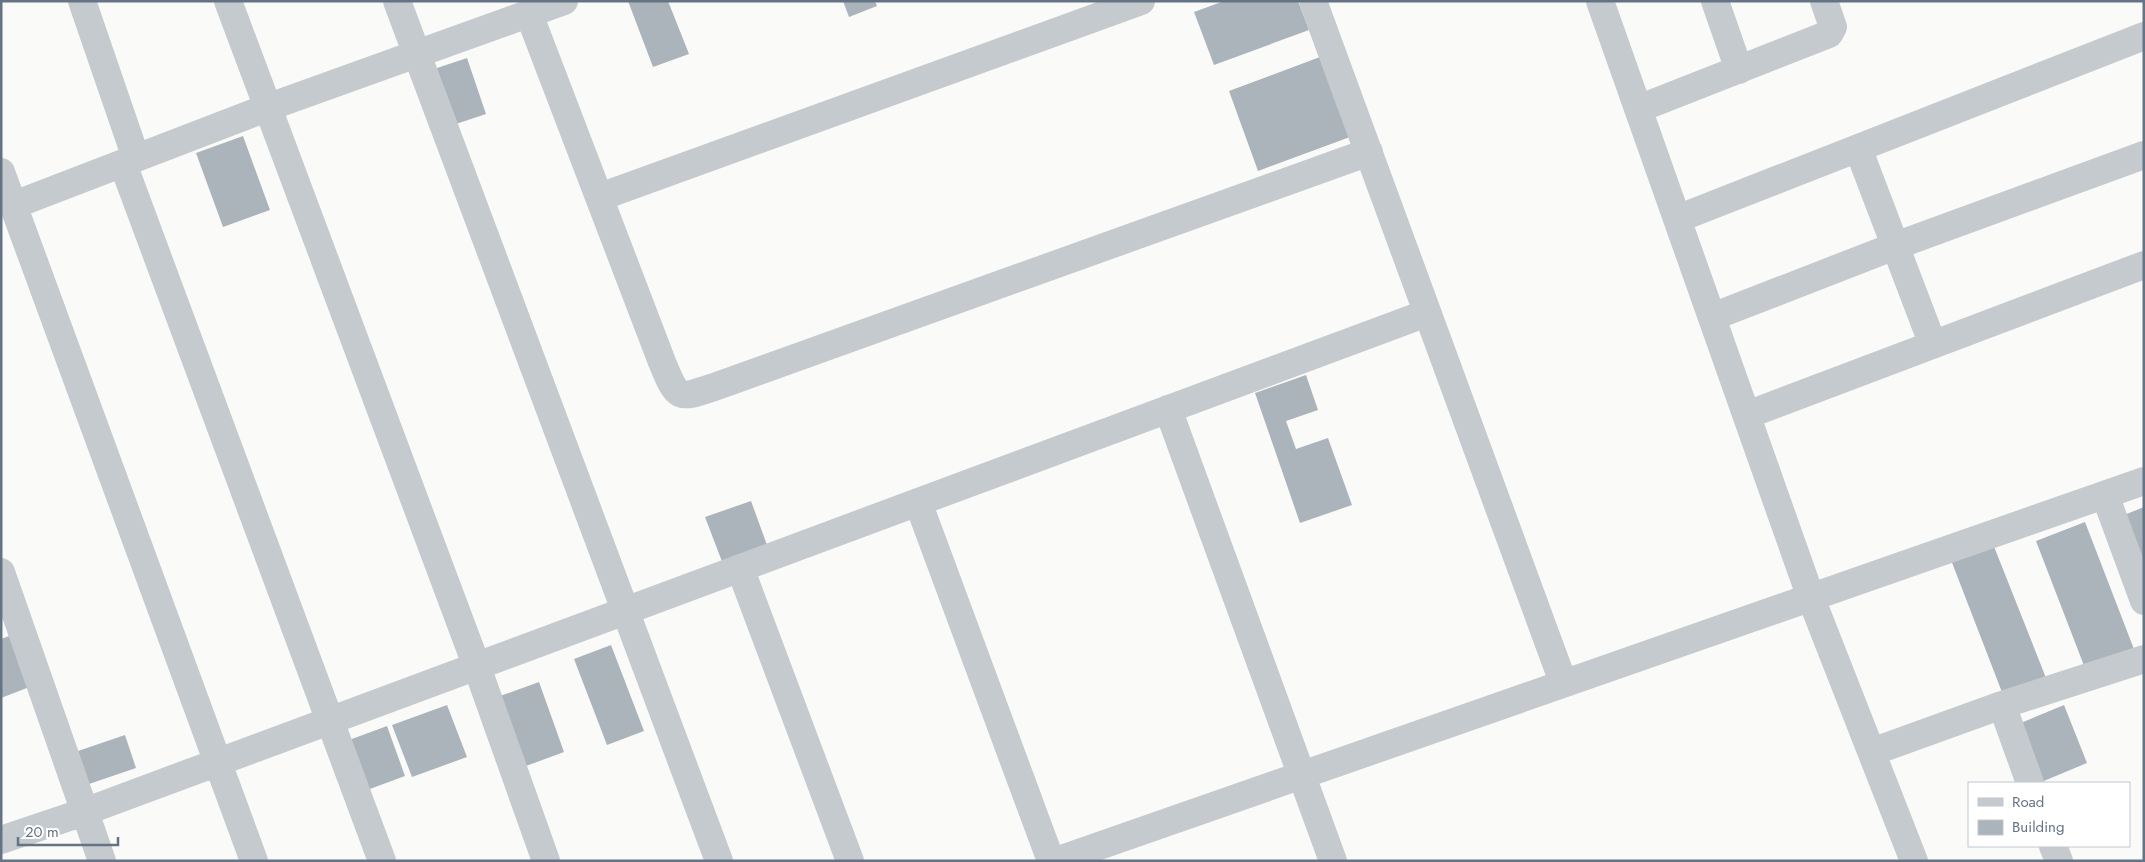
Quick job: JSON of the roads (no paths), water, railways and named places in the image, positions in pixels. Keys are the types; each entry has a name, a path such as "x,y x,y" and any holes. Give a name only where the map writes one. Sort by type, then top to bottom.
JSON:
{"street":[{"path":"82,1 130,161 330,721 382,861"},
{"path":"228,1 477,666 546,861"},
{"path":"397,1 719,861"},
{"path":"14,206 269,107 416,56 564,1"},
{"path":"600,197 1141,1"},
{"path":"1312,1 1563,682"},
{"path":"1600,1 1811,598 1914,861"},
{"path":"1715,1 1739,70"},
{"path":"1638,109 1830,34 1833,28 1824,1"},
{"path":"529,14 671,384 678,394 688,395 726,383 1368,152"},
{"path":"1677,219 2144,36"},
{"path":"1858,148 1933,345"},
{"path":"1712,317 1895,246 2144,155"},
{"path":"1,172 254,861"},
{"path":"1747,415 2144,265"},
{"path":"1,840 84,812 627,612 740,568 1427,313"},
{"path":"1168,409 1333,861"},
{"path":"1056,861 1563,682 1811,598 2144,481"},
{"path":"2105,495 2144,601"},
{"path":"918,502 1051,861"},
{"path":"740,568 850,861"},
{"path":"1,572 102,861"},
{"path":"1872,752 2002,705 2144,659"},
{"path":"2002,705 2030,782"},
{"path":"2053,847 2059,861"}]}
